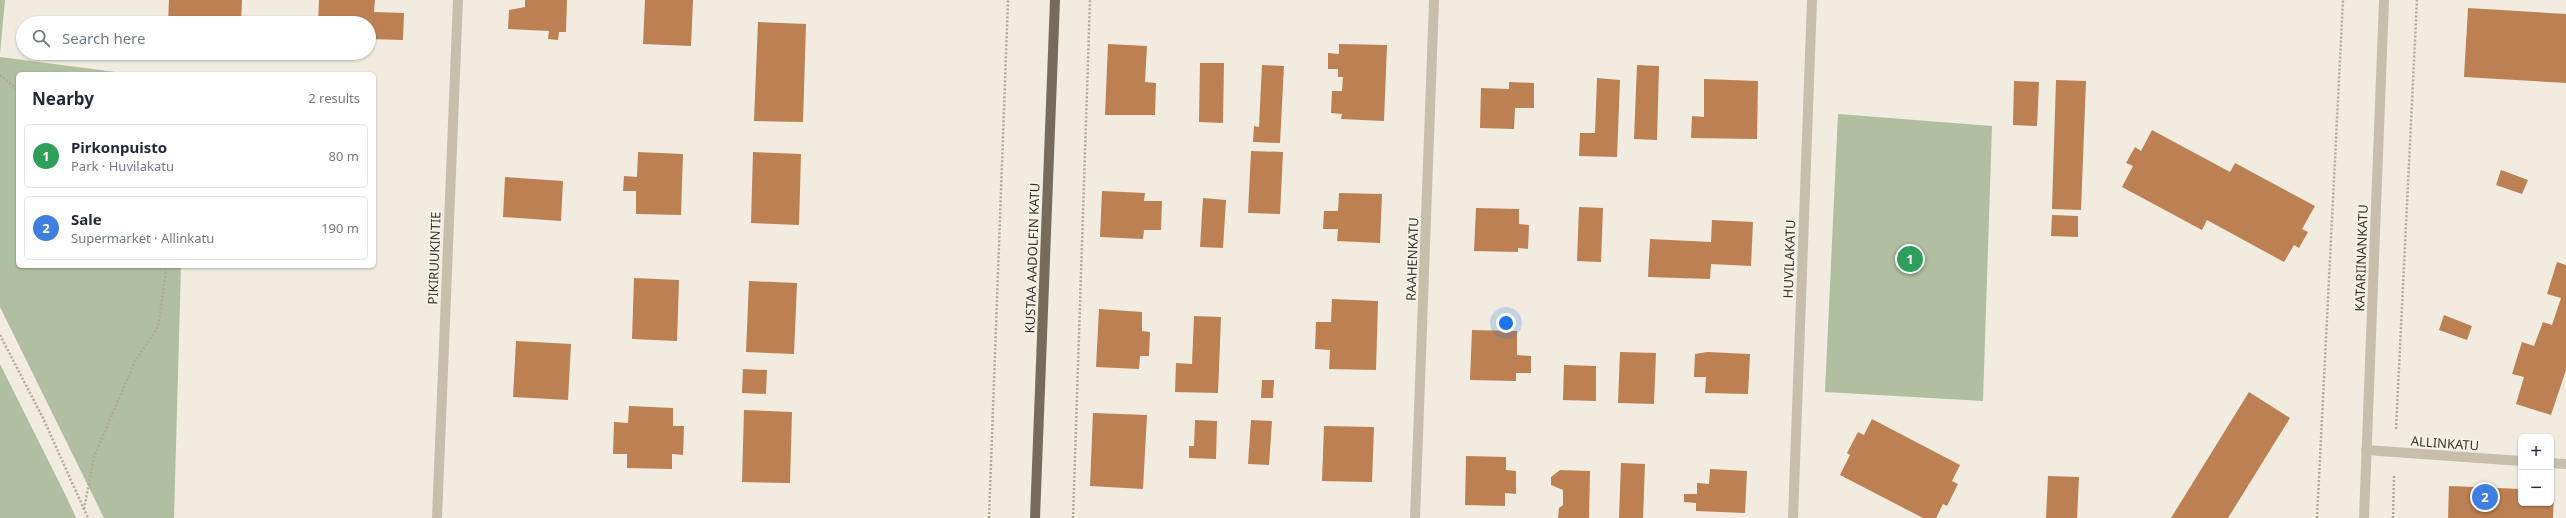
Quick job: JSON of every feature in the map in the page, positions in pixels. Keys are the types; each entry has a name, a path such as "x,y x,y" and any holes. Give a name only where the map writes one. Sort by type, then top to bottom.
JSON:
{"main road":[{"name":"KUSTAA AADOLFIN KATU","path":"1035,518 1055,0"}],"street":[{"name":"PIKIRUUKINTIE","path":"436,518 458,0"},
{"name":"RAAHENKATU","path":"1415,518 1434,0"},
{"name":"HUVILAKATU","path":"1793,518 1812,0"},
{"name":"KATARIINANKATU","path":"2364,518 2384,0"},
{"name":"ALLINKATU","path":"2366,450 2518,461"},
{"path":"2554,463 2566,464"}],"path":[{"path":"989,518 1008,0"},
{"path":"1073,518 1090,0"},
{"path":"2317,518 2343,0"},
{"path":"2393,518 2417,0"},
{"path":"0,75 16,88"},
{"path":"84,509 94,457 135,361 158,327 166,271 165,268"},
{"path":"0,335 43,418 88,518"}],"green space":[{"path":"0,0 5,0 0,54"},
{"path":"0,57 116,72 16,72 16,268 181,268 174,518 104,518 0,307"},
{"path":"1838,114 1992,126 1983,401 1825,392"},
{"path":"0,364 67,498 76,518 0,518"}],"building":[{"path":"169,0 242,0 241,16 168,16"},
{"path":"319,0 375,0 374,12 404,13 403,40 376,39 376,16 318,16"},
{"path":"525,0 567,0 566,32 559,32 558,40 548,39 549,31 508,29 509,10 525,7"},
{"path":"645,0 693,0 691,46 643,44"},
{"path":"2468,8 2566,14 2566,83 2464,77"},
{"path":"758,22 806,24 803,122 754,121"},
{"path":"1108,44 1147,46 1145,82 1156,83 1155,115 1105,115"},
{"path":"1339,44 1387,45 1384,121 1341,119 1342,114 1331,113 1332,91 1342,91 1343,77 1338,77 1338,69 1328,69 1328,53 1339,54"},
{"path":"1200,63 1224,63 1223,123 1199,122"},
{"path":"1262,65 1284,66 1280,143 1253,142 1254,126 1259,127"},
{"path":"1637,65 1659,66 1657,140 1634,139"},
{"path":"1597,78 1620,80 1617,157 1579,156 1580,133 1595,133"},
{"path":"1704,79 1758,81 1757,139 1691,138 1692,116 1704,117"},
{"path":"2056,80 2086,81 2081,210 2052,209"},
{"path":"2014,81 2039,82 2037,126 2013,125"},
{"path":"1509,82 1534,83 1534,108 1515,108 1514,129 1480,128 1481,88 1509,89"},
{"path":"2152,130 2230,172 2235,163 2315,206 2302,229 2308,232 2299,248 2294,245 2284,262 2207,220 2202,230 2122,187 2133,166 2126,163 2135,147 2141,151"},
{"path":"1251,151 1283,152 1280,214 1248,213"},
{"path":"638,152 683,154 681,215 636,214 636,191 623,191 624,176 637,177"},
{"path":"753,152 801,154 799,225 751,223"},
{"path":"2501,170 2528,180 2522,194 2496,185"},
{"path":"505,177 563,181 561,221 503,217"},
{"path":"1102,191 1145,193 1144,201 1162,201 1161,230 1144,230 1143,239 1100,237"},
{"path":"1339,193 1382,194 1380,243 1337,241 1338,229 1323,229 1324,211 1338,211"},
{"path":"1203,198 1226,200 1223,248 1200,247"},
{"path":"1579,207 1603,208 1601,262 1577,261"},
{"path":"1476,208 1519,209 1519,224 1529,225 1528,249 1518,248 1518,252 1474,251"},
{"path":"2052,215 2078,216 2078,237 2051,236"},
{"path":"1712,220 1753,222 1751,266 1711,264 1710,279 1648,277 1650,239 1711,242"},
{"path":"2557,262 2566,265 2566,370 2551,415 2516,404 2524,377 2512,374 2522,342 2534,346 2543,322 2552,325 2561,298 2547,294"},
{"path":"634,278 679,280 677,341 632,339"},
{"path":"749,281 797,283 794,354 746,352"},
{"path":"1332,299 1378,301 1376,370 1329,369 1330,350 1315,349 1316,322 1331,322"},
{"path":"1099,309 1142,312 1142,331 1150,332 1149,356 1140,356 1139,369 1096,367"},
{"path":"2444,315 2472,326 2467,340 2439,330"},
{"path":"1194,316 1221,317 1218,393 1175,392 1176,363 1192,364"},
{"path":"1472,330 1517,331 1517,355 1531,356 1531,373 1516,373 1516,381 1470,380"},
{"path":"516,341 571,344 568,400 513,397"},
{"path":"1620,352 1656,353 1654,404 1618,403"},
{"path":"1707,352 1750,354 1748,394 1705,393 1706,377 1694,377 1695,354"},
{"path":"1564,365 1596,366 1596,401 1563,400"},
{"path":"743,369 767,370 766,394 742,393"},
{"path":"1262,380 1274,380 1273,398 1261,398"},
{"path":"2249,392 2290,418 2228,518 2171,518"},
{"path":"629,406 673,408 673,426 684,426 683,455 672,454 672,469 627,468 627,454 613,454 614,422 628,423"},
{"path":"744,410 792,412 790,483 742,482"},
{"path":"1093,413 1147,415 1143,489 1090,486"},
{"path":"1872,419 1960,465 1952,481 1958,484 1947,506 1943,504 1936,518 1923,518 1840,475 1850,455 1847,453 1858,432 1864,435"},
{"path":"1195,420 1217,421 1216,459 1189,458 1189,446 1194,446"},
{"path":"1251,420 1272,421 1269,465 1248,464"},
{"path":"1324,426 1374,427 1372,482 1322,481"},
{"path":"1466,456 1506,457 1506,470 1516,471 1516,494 1505,493 1505,506 1465,505"},
{"path":"1621,463 1645,464 1643,518 1619,518"},
{"path":"1710,469 1747,471 1745,513 1696,511 1696,503 1684,502 1684,494 1697,494 1697,483 1709,484"},
{"path":"1560,470 1590,471 1589,518 1558,518 1559,508 1563,505 1563,490 1551,485 1551,477"},
{"path":"2048,476 2079,477 2077,518 2046,518"},
{"path":"2449,486 2518,489 2518,506 2553,506 2553,518 2448,518"}],"place":[{"name":"Pirkonpuisto","path":"1910,259"},
{"name":"Sale","path":"2485,497"}]}
